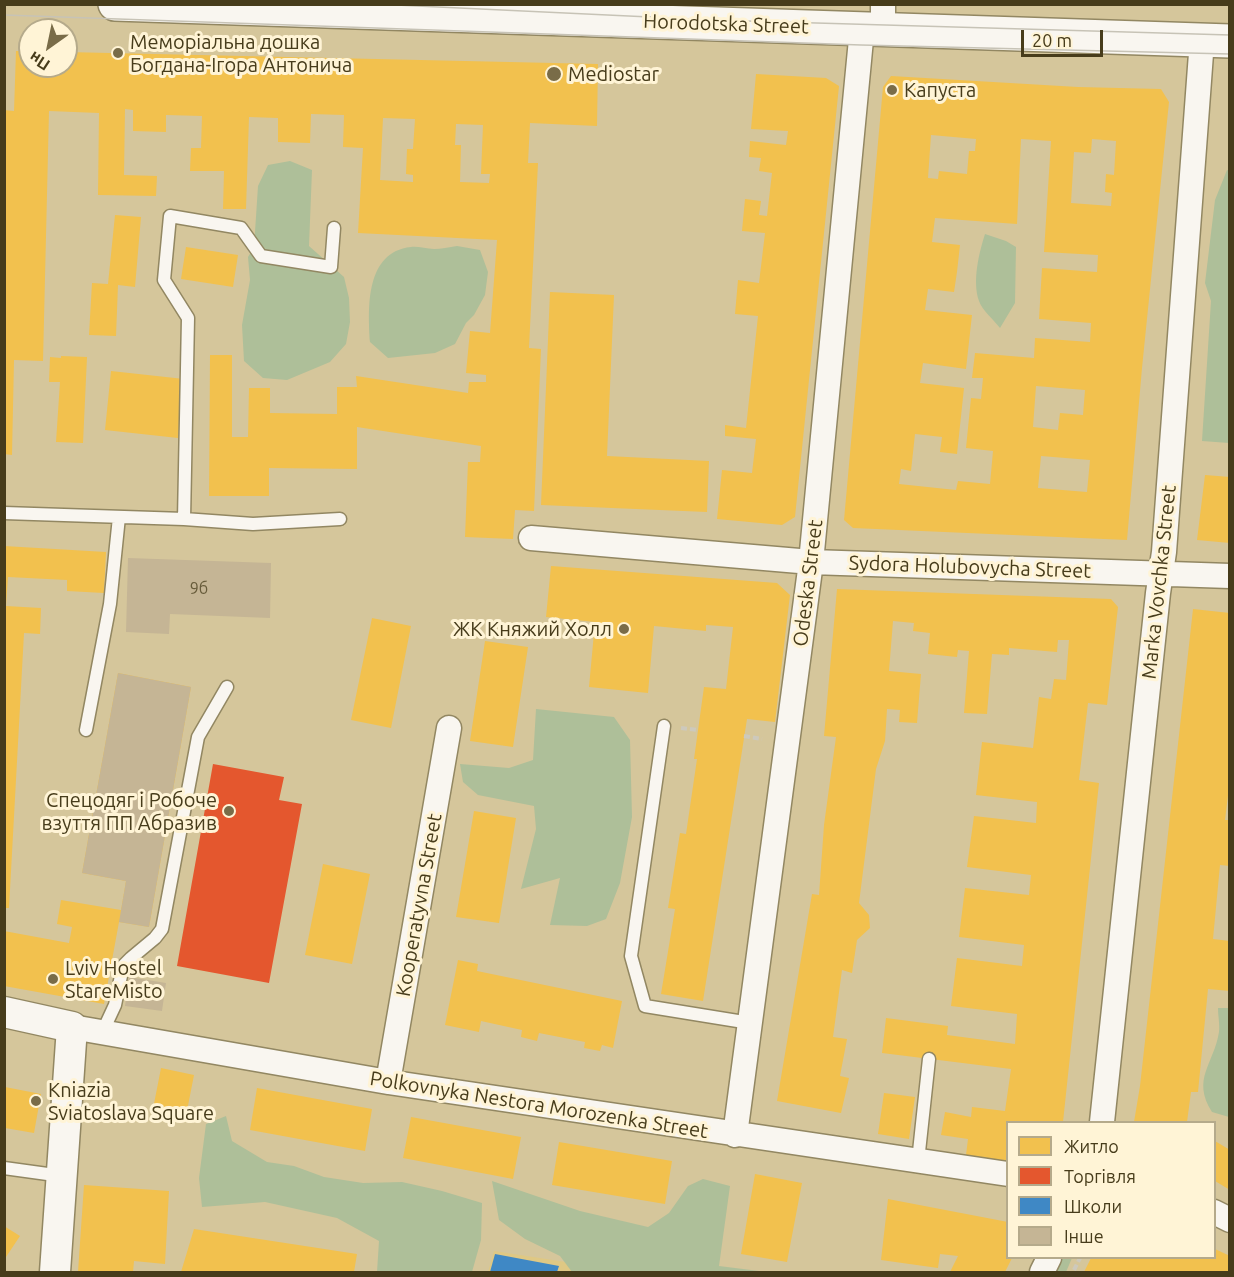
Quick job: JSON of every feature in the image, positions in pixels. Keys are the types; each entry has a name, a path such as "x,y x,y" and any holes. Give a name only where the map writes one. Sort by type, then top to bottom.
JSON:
{"main road":[{"name":"Horodotska Street","path":"115,4 876,21 1216,40"}],"street":[{"name":"Odeska Street","path":"735,1134 812,562 876,21"},
{"name":"Marka Vovchka Street","path":"1102,1121 1216,40"},
{"name":"Sydora Holubovycha Street","path":"531,538 812,562 1230,576"},
{"name":"Kooperatyvna Street","path":"388,1082 449,728"},
{"path":"4,1012 72,1027 55,1272"},
{"name":"Polkovnyka Nestora Morozenka Street","path":"72,1027 388,1082 1006,1174"},
{"path":"1216,1213 1230,1220"}],"lane":[{"path":"184,519 188,318 164,280 170,216 241,228 261,256 331,267 334,228"},
{"path":"4,513 184,519 253,524 340,519"},
{"path":"86,729 110,604 118,517"},
{"path":"102,1032 115,1005 123,966 162,929 198,737 227,687"},
{"path":"664,726 631,956 645,1006 750,1023"},
{"path":"918,1161 929,1059"},
{"path":"4,1168 62,1176"}],"shaded area":[{"path":"494,1251 631,1272 488,1272"}],"green space":[{"path":"290,161 312,170 309,246 344,277 349,298 350,322 346,344 330,362 287,380 263,378 244,361 242,325 250,280 248,257 254,247 258,186 268,165"},
{"path":"1227,170 1230,171 1229,443 1202,441 1211,301 1205,283 1215,200"},
{"path":"985,234 1016,247 1015,303 1000,328 983,308 977,293 977,267"},
{"path":"457,246 480,250 488,272 485,295 474,315 466,323 455,344 435,353 388,358 370,342 370,298 377,270 385,259 396,251 411,247 434,249"},
{"path":"536,709 614,717 630,740 632,817 620,883 606,919 587,926 550,925 560,878 521,889 536,829 534,806 478,795 463,782 460,764 509,768 533,760"},
{"path":"1218,1008 1229,1008 1229,1117 1212,1112 1204,1090 1206,1072 1219,1032"},
{"path":"226,1116 232,1141 267,1162 294,1166 324,1177 363,1183 402,1182 482,1203 481,1240 472,1272 377,1272 379,1241 337,1218 265,1202 202,1207 199,1178 206,1124"},
{"path":"703,1179 730,1186 719,1266 767,1272 572,1272 560,1256 525,1239 499,1220 492,1181 580,1211 648,1227 669,1213 688,1186"},
{"path":"1054,1259 1072,1259 1066,1272 1048,1272"}],"building: Житло":[{"path":"16,51 18,51 18,78 78,78 78,52 598,64 597,126 530,123 528,163 538,163 529,348 541,349 534,511 515,510 513,539 465,537 468,462 480,462 481,446 357,427 357,469 269,468 269,496 209,496 210,355 232,355 232,437 248,437 249,388 270,388 270,413 337,414 337,387 357,387 356,376 468,393 469,382 486,382 486,375 466,373 470,331 490,333 497,240 358,233 363,148 343,147 344,115 311,114 310,143 278,142 278,118 249,117 246,209 223,209 224,171 190,171 191,148 201,148 202,116 166,115 166,132 133,131 133,110 125,109 124,175 157,176 156,196 98,195 99,113 49,111 43,361 14,360 12,455 4,454 4,110 14,111","holes":["383,118 415,119 413,149 407,149 406,174 413,175 413,182 380,180","456,124 483,125 481,174 490,174 489,183 460,182 461,145 455,145"]},
{"path":"756,74 826,78 839,86 795,517 782,525 717,519 722,470 752,473 756,439 725,436 725,425 746,428 758,316 735,314 738,280 759,283 765,233 742,231 745,199 761,201 759,215 767,216 772,173 759,171 761,158 749,157 750,141 786,145 788,131 751,129"},
{"path":"891,76 1078,87 1161,89 1169,102 1127,540 853,528 844,520 883,87","holes":["931,135 976,139 975,151 969,151 967,174 939,171 938,179 928,178","1021,139 1051,141 1044,252 1098,255 1097,272 1042,268 1039,319 1091,323 1090,342 1035,338 1034,358 975,353 972,378 983,378 981,399 971,398 966,448 993,451 990,484 958,481 956,490 899,484 901,469 911,471 915,434 942,437 940,452 957,454 964,388 920,383 923,363 966,369 972,315 925,310 928,289 954,292 960,245 932,242 935,218 1017,224","1092,139 1116,141 1114,175 1106,174 1105,192 1112,193 1111,206 1071,203 1074,152 1091,153","1036,386 1085,390 1083,415 1060,413 1058,430 1033,427","1041,456 1090,460 1087,492 1038,488"]},
{"path":"115,215 141,217 135,287 118,285 116,336 89,335 92,283 108,284"},
{"path":"186,247 238,255 233,287 181,279"},
{"path":"550,292 614,295 607,456 709,461 707,512 541,505"},
{"path":"61,356 87,357 83,443 56,442 60,382 49,382 50,357 61,358"},
{"path":"111,371 184,379 178,438 105,430"},
{"path":"1205,475 1230,477 1230,543 1197,540"},
{"path":"4,546 106,552 104,593 67,591 67,580 8,577 6,606 41,608 40,634 24,633 9,908 4,908"},
{"path":"551,566 777,583 790,595 775,722 747,719 703,1001 661,994 675,909 668,908 680,833 686,834 697,759 694,759 704,687 726,689 733,627 706,625 706,631 654,626 648,693 589,687 595,622 546,617"},
{"path":"837,589 1111,599 1118,607 1107,705 1088,703 1079,780 1099,783 1063,1121 1006,1121 1006,1163 966,1155 968,1139 941,1135 945,1112 971,1117 972,1107 1005,1111 1011,1069 882,1053 886,1018 948,1026 947,1035 1015,1044 1017,1014 951,1006 957,958 1022,966 1024,945 959,937 965,888 1029,895 1031,875 967,867 974,816 1036,823 1037,802 976,795 982,742 1033,748 1039,697 1051,699 1054,679 1066,680 1069,640 1058,640 1057,652 1009,648 1009,655 992,654 987,714 964,713 969,651 958,650 957,657 928,654 930,633 913,631 914,623 893,621 889,671 921,674 917,723 899,722 900,710 887,709 885,741 876,769 859,903 869,915 870,928 857,940 852,973 842,970 833,1037 847,1039 840,1076 849,1078 841,1113 777,1101 812,894 819,895 824,825 836,737 824,736"},
{"path":"1193,609 1230,613 1230,779 1225,820 1230,820 1230,866 1220,865 1213,939 1230,941 1230,991 1208,989 1198,1092 1191,1092 1187,1121 1134,1121"},
{"path":"372,618 411,626 391,728 351,720"},
{"path":"485,641 528,647 513,747 470,741"},
{"path":"118,673 191,687 149,927 119,922 104,1004 4,986 4,931 69,943 72,927 57,924 61,900 121,910 126,881 82,873"},
{"path":"474,811 516,818 499,923 456,917"},
{"path":"323,864 370,874 352,964 305,955"},
{"path":"458,960 478,964 477,971 622,1001 613,1048 602,1045 600,1051 584,1048 585,1042 539,1033 537,1041 521,1037 522,1030 481,1021 479,1032 445,1025"},
{"path":"161,1068 194,1075 185,1121 152,1114"},
{"path":"5,1087 41,1094 34,1133 5,1128"},
{"path":"257,1088 372,1109 365,1151 250,1130"},
{"path":"884,1093 915,1097 909,1139 878,1134"},
{"path":"411,1117 521,1137 513,1179 403,1158"},
{"path":"559,1142 672,1161 665,1204 552,1185"},
{"path":"1216,1142 1230,1150 1230,1190 1216,1182"},
{"path":"755,1174 802,1183 787,1262 741,1254"},
{"path":"84,1185 169,1191 165,1264 134,1261 133,1272 78,1272"},
{"path":"888,1199 1006,1222 1006,1259 1012,1259 1005,1272 950,1272 958,1256 940,1254 938,1268 881,1260"},
{"path":"4,1226 20,1236 4,1260"},
{"path":"194,1229 357,1254 354,1272 181,1272"},
{"path":"1216,1249 1230,1256 1230,1272 1084,1272 1090,1259 1216,1259"}],"building: Торгівля":[{"path":"213,764 284,777 279,800 302,804 269,983 177,966"}],"building: Школи":[{"path":"495,1254 559,1266 557,1272 490,1272"}],"building: Інше":[{"path":"128,558 271,563 270,618 170,614 169,634 126,632"},
{"path":"118,673 191,687 149,927 119,922 126,881 82,873"},
{"path":"129,977 166,983 162,1011 125,1006"}],"tram line":[{"path":"375,4 713,20 1230,35"},
{"path":"4,15 861,45 1230,54"}],"place":[{"name":"Меморіальна дошка Богдана-Ігора Антонича","path":"118,53"},
{"name":"Mediostar","path":"554,74"},
{"name":"Капуста","path":"892,90"},
{"name":"ЖК Княжий Холл","path":"624,629"},
{"name":"Спецодяг і Робоче взуття ПП Абразив","path":"229,811"},
{"name":"Lviv Hostel StareMisto","path":"53,979"},
{"name":"Kniazia Sviatoslava Square","path":"36,1101"}]}
